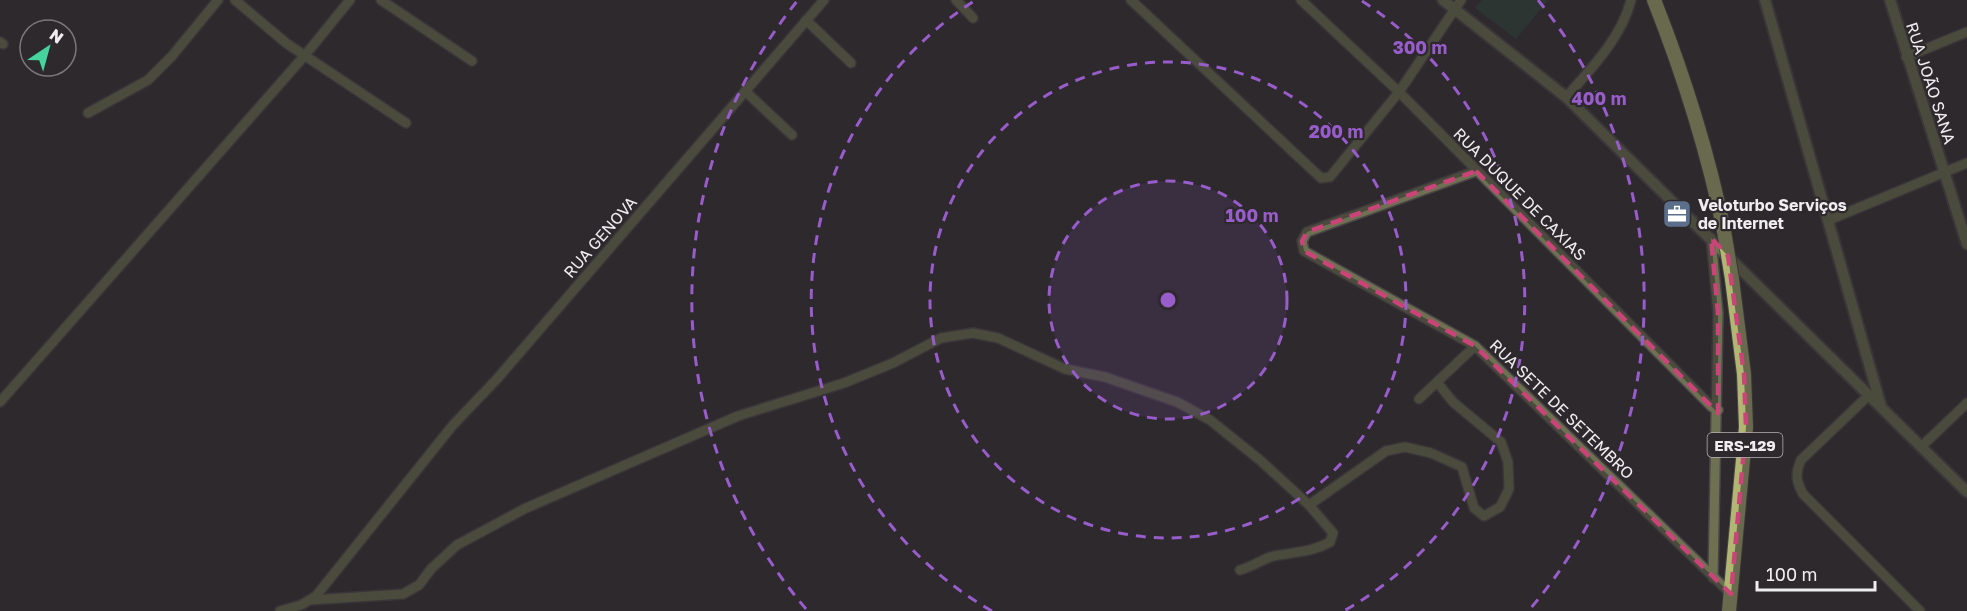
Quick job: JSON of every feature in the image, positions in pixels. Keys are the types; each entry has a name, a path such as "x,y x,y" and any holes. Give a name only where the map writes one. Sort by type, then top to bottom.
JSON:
{"main road":[{"name":"ERS-129","path":"1654,0 1692,104 1712,174 1732,279 1744,374 1746,428 1729,611"}],"street":[{"path":"88,113 148,80 172,56 218,0"},
{"path":"235,0 286,43 306,54 406,123"},
{"path":"0,402 306,54 350,0"},
{"path":"381,0 472,61"},
{"name":"RUA GENOVA","path":"310,600 397,492 824,0"},
{"path":"956,0 973,18"},
{"path":"1131,0 1321,178 1330,177 1399,92 1457,4"},
{"name":"RUA DUQUE DE CAXIAS","path":"1301,0 1399,92 1718,410"},
{"path":"1443,0 1457,4 1566,97 1967,492"},
{"path":"1566,97 1594,66 1627,18 1631,0"},
{"path":"1765,0 1882,409"},
{"name":"RUA JOÃO SANA","path":"1890,0 1906,57 1967,244"},
{"path":"806,20 851,63"},
{"path":"1906,57 1967,32"},
{"path":"745,91 792,135"},
{"path":"1829,220 1967,163"},
{"name":"RUA SETE DE SETEMBRO","path":"1476,171 1307,232 1302,241 1304,251 1474,346 1731,594"},
{"path":"1711,238 1718,313 1718,410 1713,578"},
{"path":"280,611 310,600 403,594 419,585 431,569 458,545 524,509 738,416 844,383 893,363 941,338 973,333 998,338 1065,369 1105,377 1177,402 1210,420 1261,461 1329,526 1333,533 1330,542 1320,548 1269,558 1258,565 1240,570"},
{"path":"1419,399 1474,346"},
{"path":"1309,506 1386,452 1405,447 1431,453 1462,467 1474,508 1484,516 1500,507 1509,489 1508,462 1501,442 1453,402 1437,382"},
{"path":"1869,395 1801,460 1796,474 1803,494 1920,611"},
{"path":"1921,447 1967,403"}],"highlighted area":[{"path":"1476,171 1718,413 1718,313 1711,238 1728,256 1744,374 1746,427 1731,594 1475,346 1304,251 1302,241 1307,232"}],"green space":[{"path":"1482,0 1548,0 1516,39 1475,8"}],"place":[{"name":"Veloturbo Serviços de Internet","path":"1677,214"}]}
